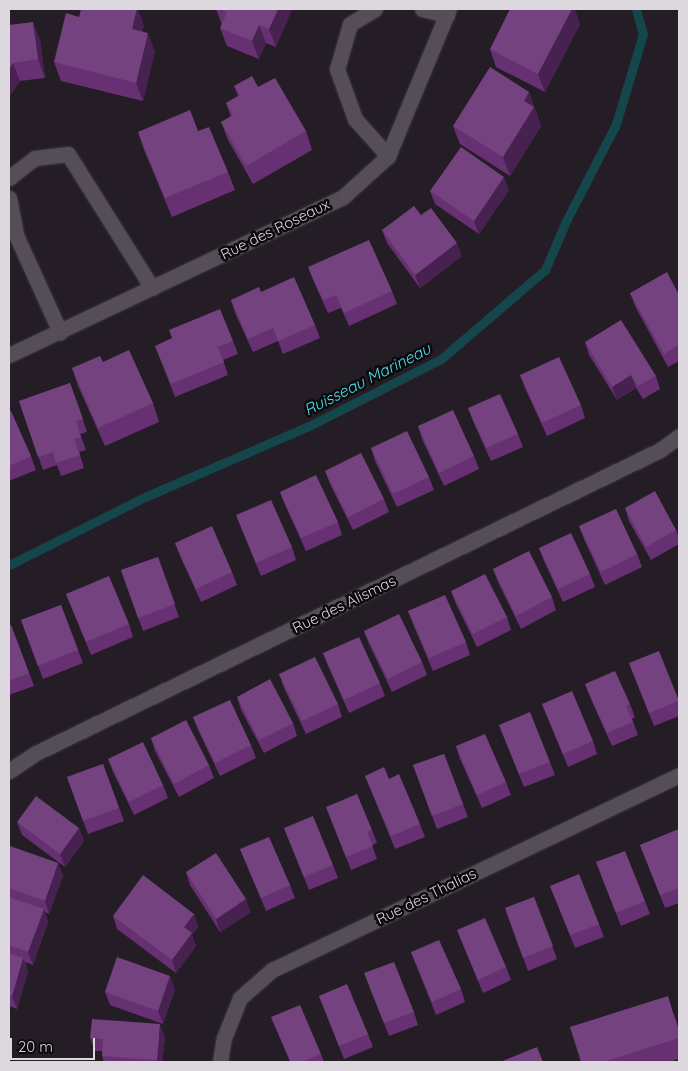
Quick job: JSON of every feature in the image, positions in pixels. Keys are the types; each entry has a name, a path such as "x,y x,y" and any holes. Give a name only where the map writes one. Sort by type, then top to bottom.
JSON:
{"street":[{"path":"375,9 350,24 337,69 355,119 388,156"},
{"name":"Rue des Roseaux","path":"9,355 343,196 388,156 448,12 422,9"},
{"path":"9,178 35,158 68,154 152,288"},
{"path":"9,198 16,235 60,332"},
{"name":"Rue des Alismas","path":"9,771 36,754 660,450 679,436"},
{"name":"Rue des Thalias","path":"220,1062 224,1038 240,998 272,970 679,775"}],"building":[{"path":"81,9 137,9 132,29 148,33 136,83 54,62 66,13 79,17"},
{"path":"217,9 278,9 269,29 259,25 252,41 220,28 227,12"},
{"path":"510,9 572,9 538,74 490,49"},
{"path":"33,22 38,59 13,63 9,69 9,25"},
{"path":"490,67 529,92 524,101 534,107 503,157 453,126"},
{"path":"252,76 258,87 275,78 306,131 246,166 221,122 233,115 226,103 240,95 234,86"},
{"path":"190,110 198,131 209,127 228,172 165,198 138,132"},
{"path":"461,147 504,177 474,221 430,191"},
{"path":"414,206 421,215 431,208 457,243 415,275 382,230"},
{"path":"369,240 392,291 344,313 336,295 323,300 308,267"},
{"path":"667,272 679,295 679,345 664,354 630,293"},
{"path":"294,277 315,325 278,341 273,328 248,339 231,300 259,287 261,292"},
{"path":"220,309 233,341 218,347 224,362 171,384 155,346 172,338 169,330"},
{"path":"621,320 656,376 638,386 631,375 612,387 585,342"},
{"path":"129,350 153,403 98,428 72,368 100,356 103,362"},
{"path":"559,357 581,405 542,423 520,375"},
{"path":"70,383 83,419 76,421 81,437 74,439 80,455 56,463 53,452 38,457 19,401"},
{"path":"500,394 518,434 486,448 468,408"},
{"path":"453,410 474,456 439,473 418,426"},
{"path":"11,411 31,456 9,466 9,412"},
{"path":"407,431 429,477 393,494 371,448"},
{"path":"361,453 384,499 348,517 325,471"},
{"path":"316,475 338,522 301,538 280,492"},
{"path":"655,491 676,530 646,547 625,508"},
{"path":"271,500 292,547 256,563 236,515"},
{"path":"616,509 637,554 601,572 579,526"},
{"path":"212,526 232,572 196,589 175,543"},
{"path":"571,533 590,574 558,589 539,548"},
{"path":"529,551 552,597 516,616 493,569"},
{"path":"158,557 175,604 138,618 121,570"},
{"path":"485,574 507,617 473,634 451,591"},
{"path":"109,576 129,624 86,642 66,594"},
{"path":"445,595 466,642 429,658 408,611"},
{"path":"61,605 78,650 38,666 21,620"},
{"path":"399,614 422,662 388,679 364,631"},
{"path":"11,625 29,673 9,681 9,626"},
{"path":"359,637 380,683 344,700 323,653"},
{"path":"659,651 679,701 649,713 629,663"},
{"path":"315,657 338,704 302,721 279,674"},
{"path":"615,671 630,704 626,706 633,722 607,733 585,684"},
{"path":"270,679 293,723 259,740 237,697"},
{"path":"572,691 593,741 563,754 542,704"},
{"path":"230,700 251,745 215,763 193,717"},
{"path":"530,712 550,762 519,774 499,725"},
{"path":"186,720 209,765 174,784 151,738"},
{"path":"485,734 506,782 477,795 456,746"},
{"path":"143,742 163,785 129,802 108,759"},
{"path":"444,754 463,804 432,816 413,765"},
{"path":"103,764 119,808 83,821 67,777"},
{"path":"384,767 389,779 399,774 420,824 391,836 365,776"},
{"path":"357,794 372,830 367,832 373,846 346,857 326,807"},
{"path":"36,796 79,828 60,854 17,822"},
{"path":"313,816 333,865 304,877 284,828"},
{"path":"679,829 679,888 660,895 640,845"},
{"path":"269,837 290,885 261,898 240,849"},
{"path":"10,846 58,863 45,901 9,888"},
{"path":"625,851 645,901 616,913 596,862"},
{"path":"216,853 246,899 216,919 186,872"},
{"path":"579,874 599,924 570,935 550,886"},
{"path":"143,875 194,914 184,927 192,933 172,960 113,916"},
{"path":"9,897 44,909 28,952 9,945"},
{"path":"534,897 553,946 523,958 505,908"},
{"path":"485,918 506,967 478,980 457,930"},
{"path":"439,940 461,989 432,1002 411,952"},
{"path":"9,953 23,958 12,996 9,995"},
{"path":"117,957 170,976 158,1011 105,992"},
{"path":"394,962 414,1012 384,1023 364,973"},
{"path":"347,984 368,1034 339,1046 319,996"},
{"path":"668,996 679,1032 679,1038 603,1062 581,1062 570,1027"},
{"path":"300,1005 321,1054 302,1062 291,1062 271,1017"},
{"path":"92,1019 160,1024 157,1060 102,1056 103,1039 90,1038"},
{"path":"537,1047 543,1062 500,1062"}],"waterway":[{"name":"Ruisseau Marineau","path":"9,565 147,496 313,424 441,359 545,270 566,221 616,124 643,34 636,9"}]}
